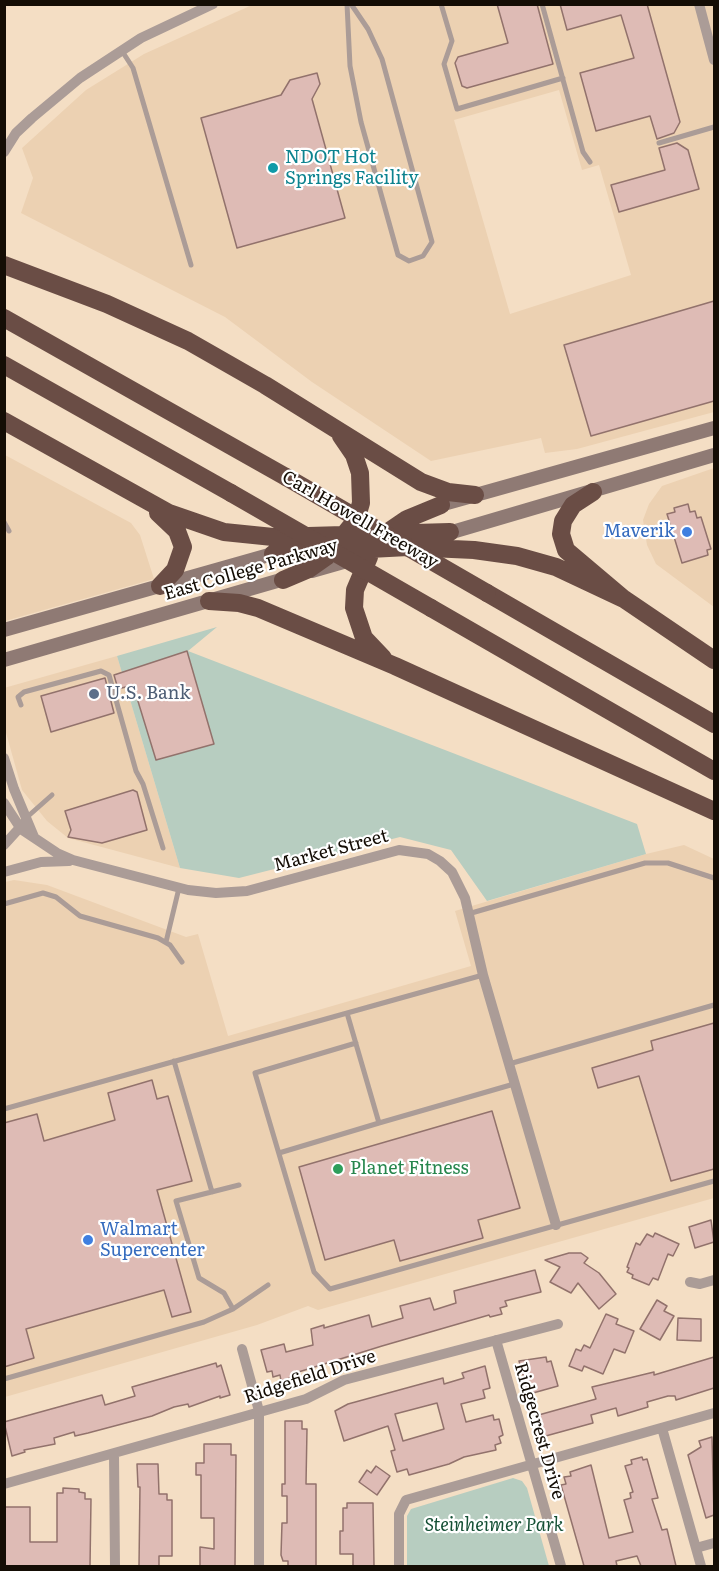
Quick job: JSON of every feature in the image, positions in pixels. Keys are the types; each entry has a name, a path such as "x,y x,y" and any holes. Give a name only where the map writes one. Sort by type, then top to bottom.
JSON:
{"highway":[{"path":"4,265 107,304 188,342 265,384 429,486 448,492 475,495"},
{"name":"Carl Howell Freeway","path":"4,318 286,477 714,724"},
{"path":"4,365 714,771"},
{"path":"4,421 137,497 206,527 241,535 273,537 344,535 380,546 461,549 517,556 564,571 624,599"},
{"path":"283,580 309,569 332,550 356,520 361,503 360,473 350,447 331,427"},
{"path":"592,492 578,501 567,513 561,525 563,543 573,559 624,599 714,660"},
{"path":"137,497 174,527 182,541 183,552 178,565 160,586"},
{"path":"395,666 377,654 364,638 358,623 355,590 361,570 380,546 407,519 441,505"},
{"path":"273,554 380,546 450,532"},
{"path":"209,601 231,602 258,608 395,666 714,811"}],"main road":[{"name":"East College Parkway","path":"4,630 714,428"},
{"path":"450,532 714,455"},
{"name":"East College Parkway","path":"4,660 283,580 380,546"}],"street":[{"path":"4,152 16,133 48,102 121,50 174,21 213,4"},
{"path":"699,4 714,60"},
{"name":"Market Street","path":"4,758 24,824"},
{"name":"Market Street","path":"4,803 34,837 73,860 179,888 216,893 247,891 386,851 413,850 428,854 452,872 465,898 483,975 556,1225"},
{"path":"4,845 24,824"},
{"path":"4,872 41,862 73,860"},
{"path":"690,1282 700,1284 714,1280"},
{"name":"Ridgefield Drive","path":"4,1484 306,1399 344,1380 558,1324"},
{"name":"Ridgecrest Drive","path":"496,1340 561,1566"},
{"path":"242,1349 259,1411 259,1566"},
{"path":"399,1566 399,1514 406,1500 714,1413"},
{"path":"662,1428 701,1566"},
{"path":"114,1453 115,1566"},
{"path":"696,1548 714,1543"}],"lane":[{"path":"349,4 368,29 382,58 432,242 423,256 409,261 398,255 361,122 350,66 349,4"},
{"path":"441,4 452,41 444,64 457,108 563,78"},
{"path":"542,4 584,152 590,162"},
{"path":"121,50 133,68 191,265"},
{"path":"659,143 714,127"},
{"path":"4,522 9,531"},
{"path":"21,705 18,697 24,692 101,671 109,675 125,733 163,848"},
{"path":"24,824 52,795"},
{"path":"468,914 645,863 668,863 714,878"},
{"path":"166,942 179,888"},
{"path":"4,904 43,893 56,897 80,916 166,942 182,962"},
{"path":"4,1109 483,975"},
{"path":"509,1064 714,1005"},
{"path":"347,1013 379,1124"},
{"path":"356,1043 255,1073 314,1272 330,1290 714,1181"},
{"path":"174,1061 212,1192"},
{"path":"279,1153 515,1084"},
{"path":"233,1309 224,1293 199,1278 176,1201 239,1185"},
{"path":"4,1378 204,1322 233,1309 268,1285"}],"shaded area":[{"path":"252,5 714,5 714,412 577,449 545,453 541,438 431,461 312,382 225,317 21,213 33,178 22,148 86,90 144,54","holes":["559,90 582,170 599,165 631,275 510,314 454,120"]},
{"path":"5,455 131,523 140,535 154,579 5,621"},
{"path":"714,468 714,607 656,564 647,545 643,520 649,504 662,486"},
{"path":"117,656 180,868 68,838 47,821 22,790 5,729 4,688"},
{"path":"684,845 714,859 714,1198 318,1310 308,1306 257,1325 5,1397 5,882 14,880 47,885 186,937 198,934 228,1036 471,966 455,911 646,854"}],"green space":[{"path":"217,627 188,651 637,824 646,854 487,901 451,850 400,837 239,878 180,868 117,656"},
{"name":"Steinheimer Park","path":"513,1478 522,1481 527,1488 549,1566 407,1566 407,1516 411,1509"}],"building":[{"path":"497,4 537,4 553,64 467,88 462,86 455,63 458,57 508,43"},
{"path":"560,4 647,4 680,122 674,133 657,139 650,116 596,131 580,73 634,58 621,15 567,30"},
{"name":"NDOT Hot Springs Facility","path":"317,73 320,84 312,99 345,218 237,248 201,118 281,95 290,80"},
{"path":"677,143 688,150 699,189 619,212 611,185 665,170 659,148"},
{"path":"714,301 714,401 591,436 564,345"},
{"name":"Maverik","path":"688,504 690,512 695,511 697,518 701,517 711,549 707,550 708,555 682,563 667,514 675,512 674,508"},
{"path":"187,651 214,744 156,760 133,685 118,689 114,675"},
{"path":"105,678 114,713 51,732 41,696"},
{"path":"133,790 137,792 147,830 102,843 68,837 71,830 65,811"},
{"path":"714,1023 714,1169 671,1181 639,1076 598,1088 592,1068 653,1050 651,1041"},
{"name":"Walmart Supercenter","path":"152,1080 157,1099 168,1096 192,1181 157,1190 191,1312 172,1317 164,1290 26,1329 34,1358 4,1367 4,1123 37,1114 44,1141 115,1120 108,1093"},
{"path":"492,1111 520,1208 478,1220 483,1238 400,1261 394,1240 325,1260 299,1167"},
{"path":"711,1220 714,1242 695,1248 689,1227"},
{"path":"655,1233 679,1244 673,1256 668,1254 658,1280 653,1278 649,1285 632,1278 633,1275 627,1272 629,1268 627,1267 636,1243 640,1245 647,1234 653,1237"},
{"path":"569,1253 581,1253 588,1258 584,1263 599,1273 616,1294 599,1309 578,1283 571,1293 550,1282 560,1267 545,1260"},
{"path":"535,1270 541,1292 505,1301 507,1306 500,1308 502,1314 490,1317 489,1315 382,1346 292,1374 293,1377 281,1381 280,1375 273,1377 272,1371 267,1372 261,1350 284,1344 286,1352 313,1345 311,1329 324,1325 324,1328 369,1315 372,1327 403,1318 400,1306 430,1298 434,1310 456,1303 454,1291"},
{"path":"657,1300 667,1306 664,1311 674,1316 660,1340 640,1329"},
{"path":"606,1314 618,1319 616,1324 634,1331 625,1353 614,1349 603,1374 584,1366 582,1371 569,1366 576,1349 581,1351 584,1345 590,1348"},
{"path":"678,1318 701,1319 701,1341 677,1340"},
{"path":"546,1357 547,1362 551,1361 558,1386 533,1393 532,1390 528,1392 519,1361"},
{"path":"714,1357 714,1388 676,1400 675,1396 668,1396 647,1402 648,1407 618,1416 616,1408 591,1415 593,1423 542,1437 535,1416 596,1399 592,1387 654,1372 654,1375"},
{"path":"216,1363 217,1367 221,1365 230,1395 220,1398 220,1396 189,1407 188,1404 174,1407 152,1416 88,1433 75,1436 74,1432 54,1438 55,1444 24,1450 25,1452 12,1456 4,1422 102,1395 105,1405 135,1396 132,1387"},
{"path":"485,1366 490,1388 483,1390 485,1398 461,1404 466,1422 493,1415 494,1420 499,1419 503,1435 499,1437 501,1443 495,1445 496,1450 464,1457 449,1464 409,1475 407,1469 397,1472 391,1451 395,1450 388,1426 344,1441 335,1411 348,1404 443,1378 444,1384 464,1378 462,1373","holes":["437,1403 444,1429 403,1441 395,1414"]},
{"path":"285,1421 302,1421 302,1429 307,1429 306,1484 316,1484 316,1566 288,1566 288,1561 283,1561 281,1555 282,1523 287,1523 287,1496 282,1496 282,1484 285,1484"},
{"path":"712,1437 714,1515 706,1518 688,1455 701,1447 699,1441"},
{"path":"204,1444 231,1444 231,1455 236,1455 235,1566 200,1566 200,1547 214,1549 214,1518 201,1518 201,1475 196,1475 196,1463 204,1463"},
{"path":"642,1457 643,1460 647,1459 658,1498 652,1499 662,1530 667,1529 676,1566 641,1566 637,1556 616,1561 617,1566 584,1566 561,1485 566,1484 564,1477 571,1476 570,1472 591,1465 609,1538 633,1532 624,1500 631,1498 630,1493 633,1492 625,1466 632,1464 631,1460"},
{"path":"137,1464 158,1464 159,1494 167,1494 167,1500 172,1500 172,1556 159,1556 159,1566 139,1566 140,1487 138,1487"},
{"path":"376,1466 390,1476 377,1495 359,1482 367,1470 371,1473"},
{"path":"63,1488 79,1489 79,1492 85,1493 85,1499 91,1499 90,1566 4,1566 4,1507 30,1507 30,1542 57,1542 57,1493 63,1493"},
{"path":"347,1503 373,1503 374,1566 353,1566 353,1554 340,1554 343,1508 347,1508"}],"place":[{"name":"NDOT Hot Springs Facility","path":"273,168"},
{"name":"Maverik","path":"687,532"},
{"name":"U.S. Bank","path":"94,694"},
{"name":"Planet Fitness","path":"338,1169"},
{"name":"Walmart Supercenter","path":"88,1240"}]}
